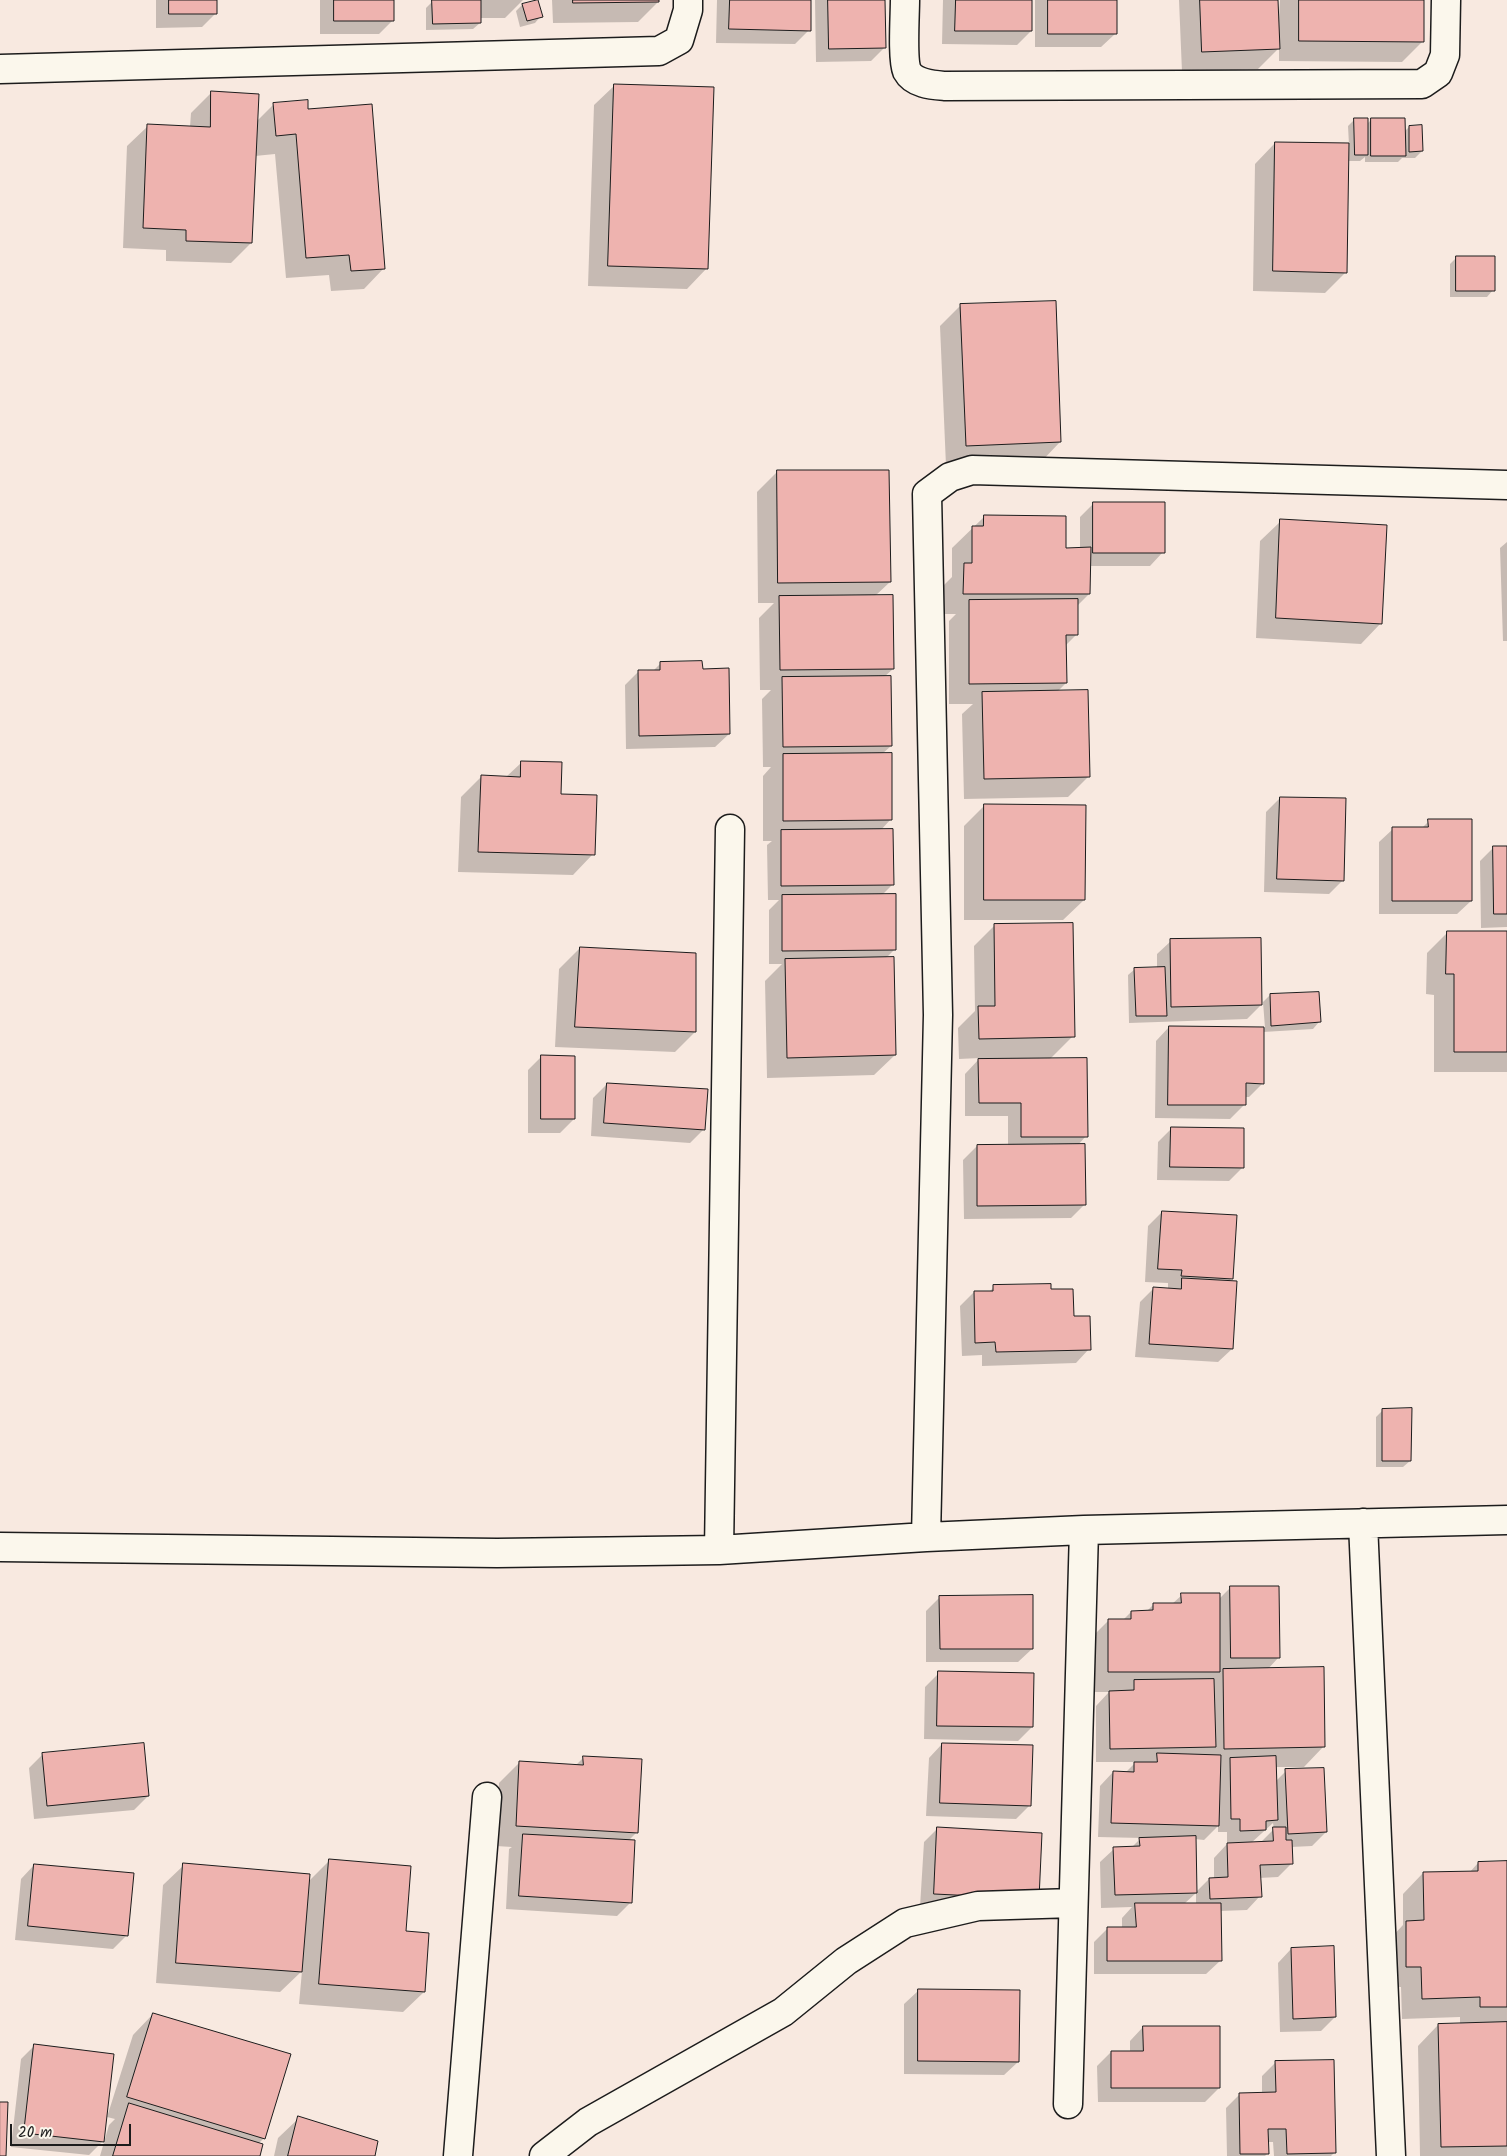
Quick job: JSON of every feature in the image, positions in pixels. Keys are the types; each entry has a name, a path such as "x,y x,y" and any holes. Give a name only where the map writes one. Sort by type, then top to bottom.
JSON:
{"street":[{"path":"0,69 658,51 679,40 688,10 688,0"},
{"path":"905,0 905,58 907,71 915,79 929,85 955,86 1422,84 1438,73 1445,55 1446,0"},
{"path":"926,1537 938,1015 927,494 950,477 972,470 1507,485"},
{"path":"720,1550 730,828"},
{"path":"0,1547 496,1553 720,1550 926,1537 1084,1530 1507,1520"},
{"path":"1363,1524 1391,2156"},
{"path":"1068,2104 1084,1530"},
{"path":"458,2156 487,1797"},
{"path":"544,2156 588,2122 783,2012 846,1960 905,1923 978,1906 1073,1903"}],"building":[{"path":"169,0 217,0 217,14 169,14"},
{"path":"334,0 394,0 394,21 334,21"},
{"path":"432,0 481,0 481,23 433,24"},
{"path":"538,0 543,17 527,21 522,4"},
{"path":"573,0 659,0 659,2 573,3"},
{"path":"730,0 811,0 811,31 729,29"},
{"path":"828,0 885,0 886,48 829,49"},
{"path":"956,0 1032,0 1032,31 955,31"},
{"path":"1048,0 1117,0 1117,34 1048,34"},
{"path":"1200,0 1278,0 1280,49 1202,52"},
{"path":"1299,0 1424,0 1424,42 1299,41"},
{"path":"614,84 714,87 708,269 608,266"},
{"path":"211,91 259,94 252,243 186,241 186,230 143,228 147,124 210,127"},
{"path":"308,100 308,109 372,104 385,269 351,271 349,255 306,258 296,134 276,136 273,103"},
{"path":"1354,118 1368,118 1368,155 1355,155"},
{"path":"1371,118 1405,118 1406,156 1371,156"},
{"path":"1422,125 1423,151 1409,152 1409,126"},
{"path":"1275,142 1349,143 1347,273 1273,271"},
{"path":"1456,256 1495,256 1495,291 1456,291"},
{"path":"1056,301 1061,442 966,446 960,304"},
{"path":"777,470 889,470 891,582 778,583"},
{"path":"1093,502 1165,502 1165,553 1093,553"},
{"path":"984,515 1066,516 1066,548 1091,547 1090,594 963,594 964,563 972,563 972,526 983,526"},
{"path":"1280,519 1387,525 1382,624 1276,618"},
{"path":"893,595 894,669 780,670 779,596"},
{"path":"1078,599 1078,635 1066,635 1067,683 969,684 969,600"},
{"path":"702,661 703,669 729,668 730,734 639,736 638,670 660,670 660,662"},
{"path":"891,676 892,746 783,747 782,677"},
{"path":"1088,690 1090,777 984,779 982,692"},
{"path":"892,753 892,820 783,821 783,754"},
{"path":"521,761 562,762 561,794 597,795 595,855 478,852 481,775 520,777"},
{"path":"1280,797 1346,798 1344,881 1277,879"},
{"path":"984,804 1086,805 1085,900 984,900"},
{"path":"1428,819 1472,819 1472,901 1392,901 1392,827 1428,827"},
{"path":"893,829 894,885 781,886 781,830"},
{"path":"1493,846 1507,846 1507,914 1494,914"},
{"path":"896,894 896,950 782,951 782,895"},
{"path":"1073,923 1075,1037 979,1039 978,1006 995,1006 994,924"},
{"path":"1447,931 1507,931 1507,1052 1454,1052 1454,974 1446,974"},
{"path":"1261,938 1262,1005 1171,1007 1170,939"},
{"path":"580,947 696,953 696,1032 575,1027"},
{"path":"894,957 896,1055 787,1058 785,959"},
{"path":"1165,967 1167,1016 1136,1016 1134,968"},
{"path":"1319,992 1321,1022 1271,1026 1270,994"},
{"path":"1169,1026 1264,1027 1264,1084 1246,1083 1246,1105 1168,1105"},
{"path":"541,1055 575,1056 575,1119 541,1119"},
{"path":"1087,1058 1088,1137 1021,1137 1021,1103 979,1103 978,1059"},
{"path":"607,1083 708,1089 705,1130 604,1123"},
{"path":"1171,1127 1244,1128 1244,1168 1170,1167"},
{"path":"1085,1144 1086,1205 977,1206 977,1145"},
{"path":"1162,1211 1237,1215 1233,1279 1181,1276 1182,1270 1158,1269"},
{"path":"1182,1278 1237,1281 1233,1349 1149,1344 1153,1287 1181,1289"},
{"path":"1051,1284 1051,1289 1073,1289 1074,1316 1090,1316 1091,1350 996,1352 995,1342 975,1343 974,1291 993,1291 993,1285"},
{"path":"1412,1408 1411,1461 1382,1461 1382,1409"},
{"path":"1230,1586 1279,1586 1280,1658 1231,1658"},
{"path":"1181,1593 1220,1593 1220,1672 1108,1672 1108,1619 1131,1619 1131,1611 1153,1610 1153,1603 1181,1603"},
{"path":"1033,1595 1033,1649 940,1649 939,1596"},
{"path":"1324,1667 1325,1747 1224,1749 1223,1669"},
{"path":"938,1671 1034,1673 1033,1727 937,1726"},
{"path":"1214,1679 1216,1747 1110,1749 1109,1691 1134,1690 1134,1680"},
{"path":"144,1743 149,1796 47,1806 42,1753"},
{"path":"942,1743 1033,1745 1031,1806 940,1803"},
{"path":"1157,1753 1221,1755 1219,1826 1111,1823 1113,1771 1134,1772 1134,1762 1157,1762"},
{"path":"583,1756 642,1759 638,1833 516,1826 519,1761 583,1765"},
{"path":"1276,1756 1278,1820 1266,1821 1266,1830 1240,1831 1240,1819 1231,1819 1230,1758"},
{"path":"1324,1768 1327,1832 1288,1834 1285,1769"},
{"path":"937,1827 1042,1833 1039,1899 934,1894"},
{"path":"1273,1827 1286,1827 1286,1840 1292,1840 1293,1864 1260,1865 1262,1897 1210,1899 1209,1878 1228,1877 1227,1843 1273,1841"},
{"path":"523,1834 635,1840 632,1903 519,1896"},
{"path":"1196,1836 1197,1893 1115,1895 1113,1847 1140,1846 1139,1838"},
{"path":"329,1859 411,1866 406,1931 429,1933 425,1992 319,1984"},
{"path":"1507,1861 1507,2007 1480,2007 1480,1997 1422,1999 1421,1967 1406,1967 1406,1921 1424,1920 1423,1872 1478,1871 1478,1862"},
{"path":"183,1863 310,1874 302,1972 176,1963"},
{"path":"34,1864 134,1873 128,1936 28,1926"},
{"path":"1135,1903 1221,1903 1222,1961 1107,1961 1107,1927 1136,1927"},
{"path":"1334,1946 1336,2017 1293,2019 1291,1948"},
{"path":"918,1989 1020,1990 1019,2062 918,2061"},
{"path":"153,2013 291,2054 265,2139 127,2097"},
{"path":"1507,2022 1507,2146 1441,2147 1438,2024"},
{"path":"1143,2026 1220,2026 1220,2088 1111,2088 1111,2051 1143,2051"},
{"path":"34,2044 114,2054 104,2142 24,2133"},
{"path":"1334,2060 1336,2153 1287,2154 1286,2129 1268,2129 1269,2154 1240,2154 1239,2093 1276,2092 1275,2061"},
{"path":"0,2102 8,2102 6,2156 0,2156"},
{"path":"129,2103 263,2144 260,2156 113,2156"},
{"path":"298,2116 378,2141 375,2156 288,2156"}]}
